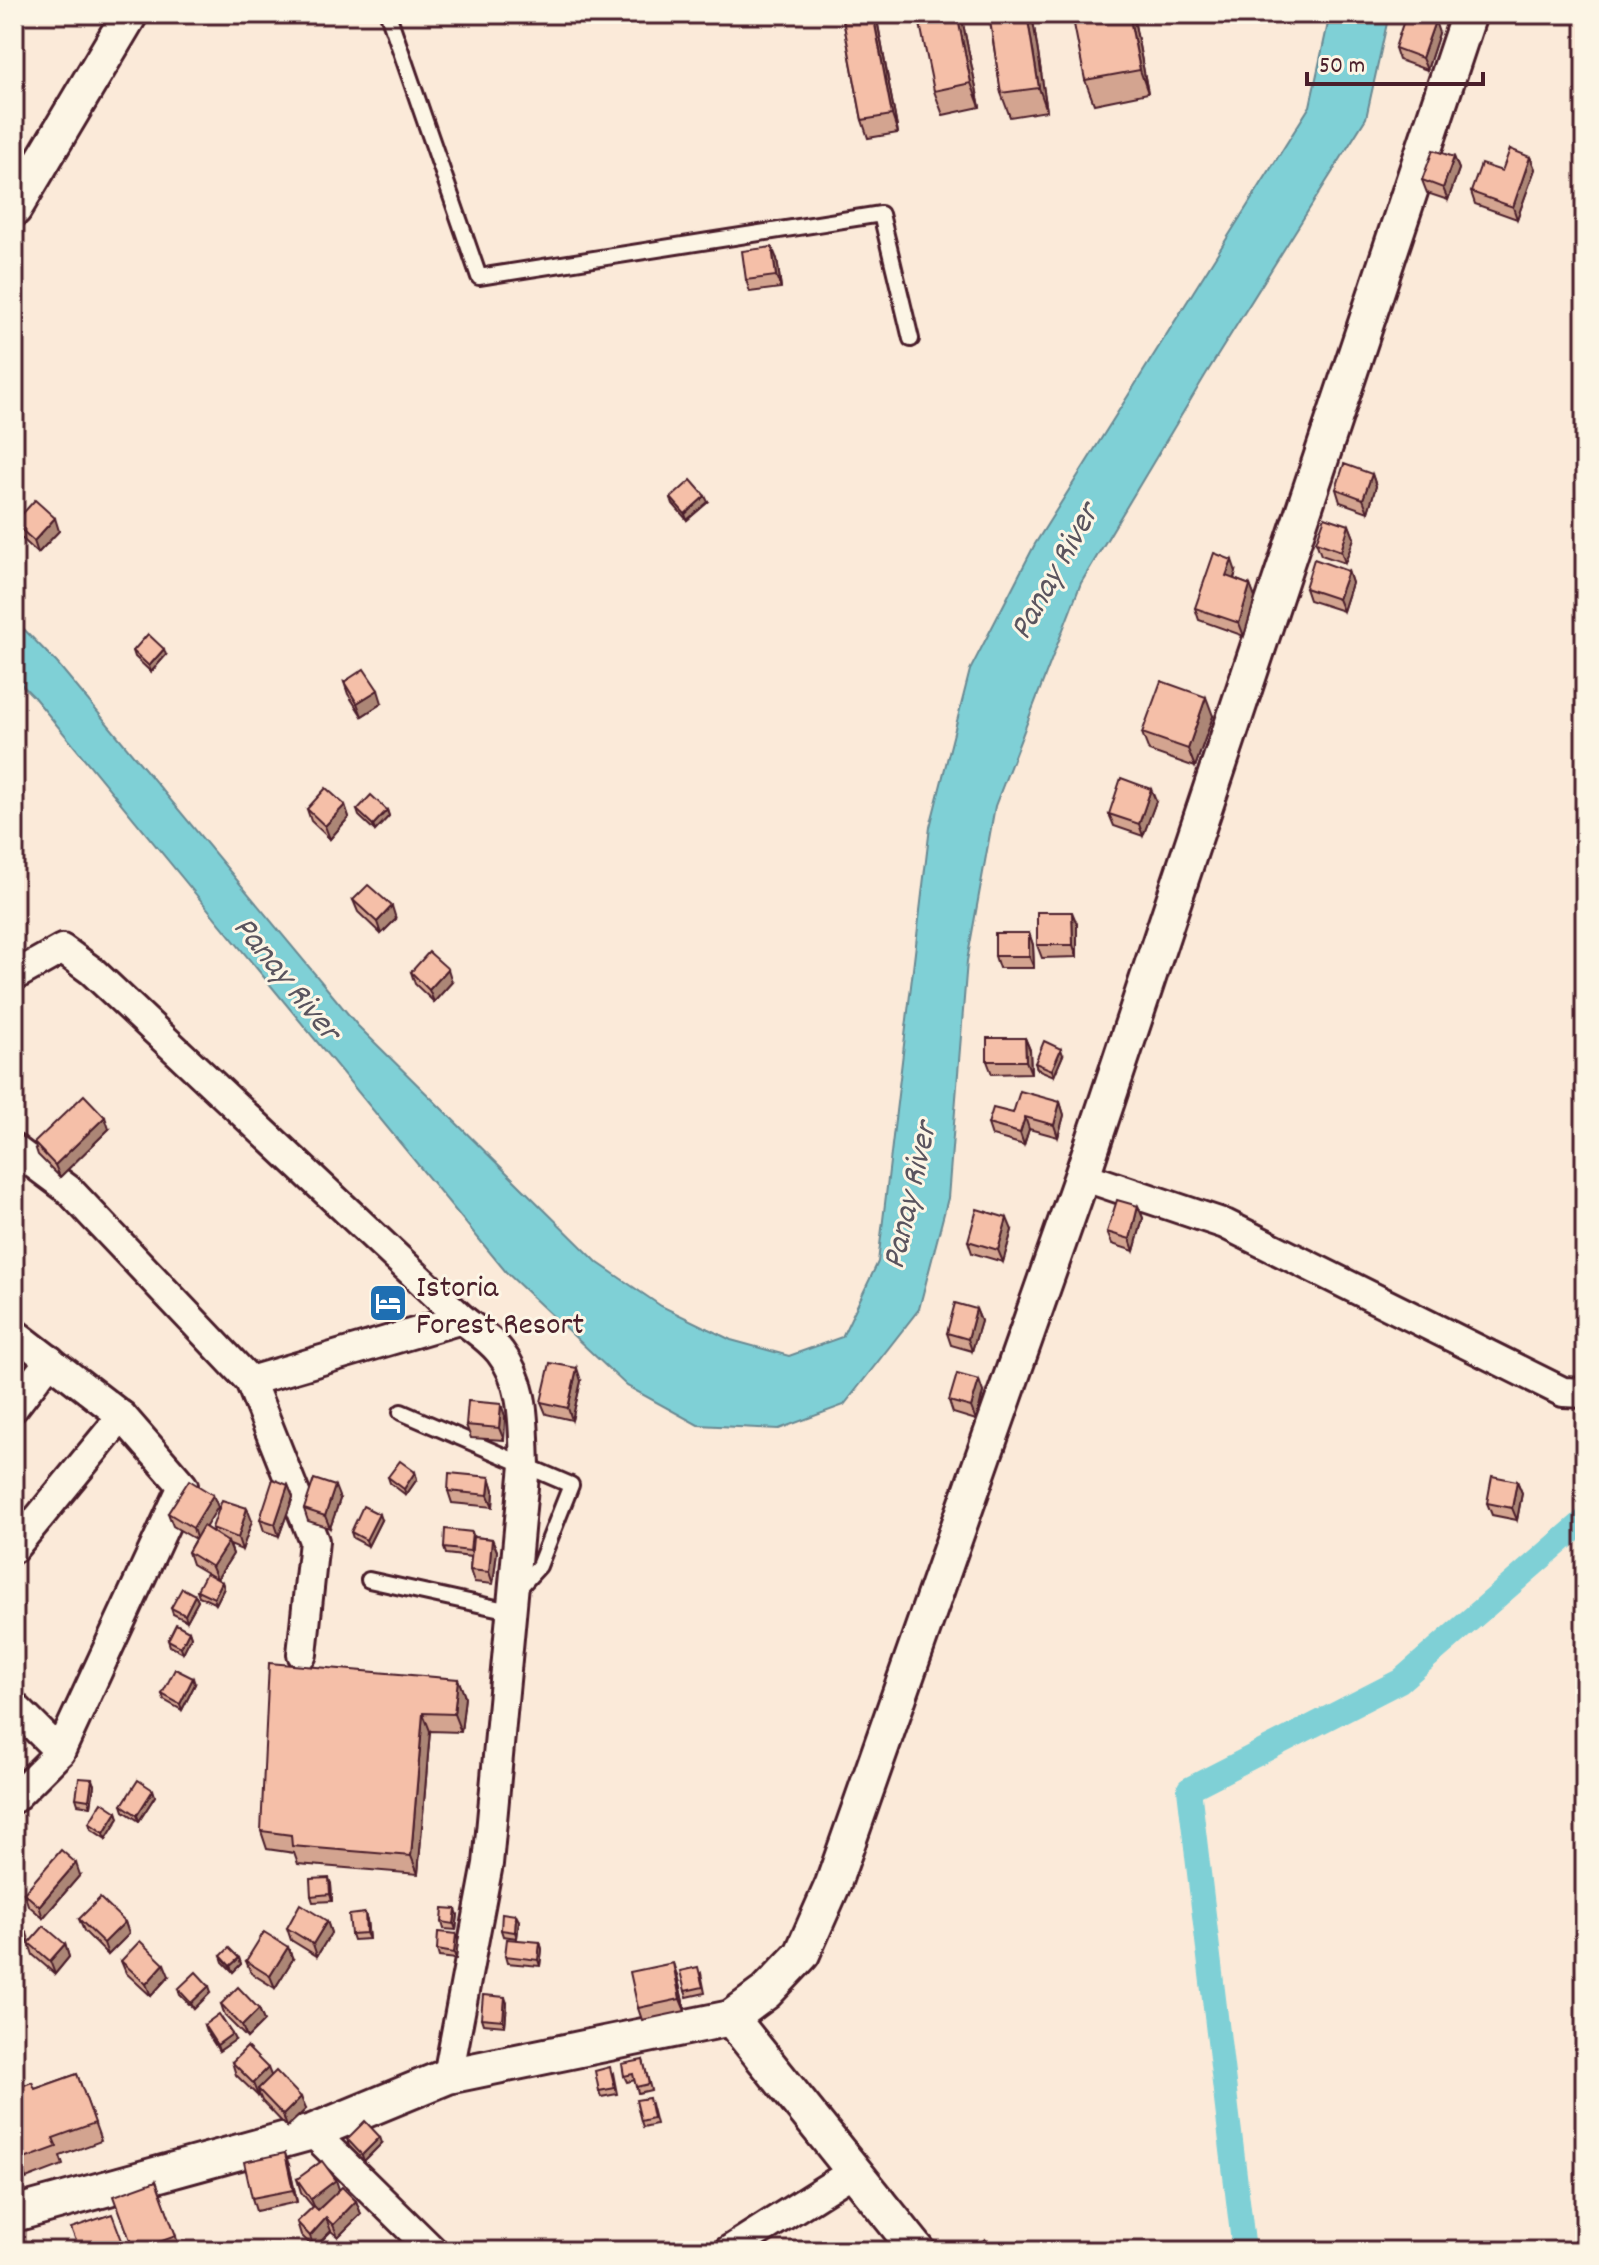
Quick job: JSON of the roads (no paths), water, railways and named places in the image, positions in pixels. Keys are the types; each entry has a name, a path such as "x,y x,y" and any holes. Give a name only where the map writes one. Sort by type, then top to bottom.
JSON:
{"street":[{"path":"14,209 130,14"},
{"path":"14,2214 312,2132 448,2076 731,2018 766,1992 802,1954 833,1884 1082,1176 1469,14"},
{"path":"14,976 62,949 92,971 462,1319 499,1350 518,1380 523,1410 525,1465 488,1864 448,2076"},
{"path":"14,1149 69,1190 250,1381 314,1541 302,1654"},
{"path":"1082,1176 1225,1224 1563,1392 1585,1393"},
{"path":"250,1381 462,1319"},
{"path":"14,1333 122,1416 183,1486 60,1752 14,1798"},
{"path":"14,1407 50,1360"},
{"path":"14,1548 122,1416"},
{"path":"14,1706 60,1752"},
{"path":"731,2018 918,2251"},
{"path":"312,2132 433,2251"},
{"path":"728,2251 854,2171"}],"lane":[{"path":"388,14 479,277 881,214 911,339"},
{"path":"369,1580 511,1603 539,1566 571,1485 401,1412"}],"water":[{"name":"Panay River","path":"1330,14 1389,14 1366,118 1206,374 1081,583 995,806 967,961 948,1198 919,1309 844,1405 779,1429 698,1425 627,1386 506,1272 33,696 14,677 14,619 57,663 358,1026 598,1263 661,1306 731,1340 789,1356 842,1337 878,1262 930,827 970,670 1035,544 1310,106"}],"waterway":[{"path":"1244,2251 1189,1789 1400,1681 1585,1520"}],"place":[{"name":"Istoria Forest Resort","path":"388,1303"}]}
